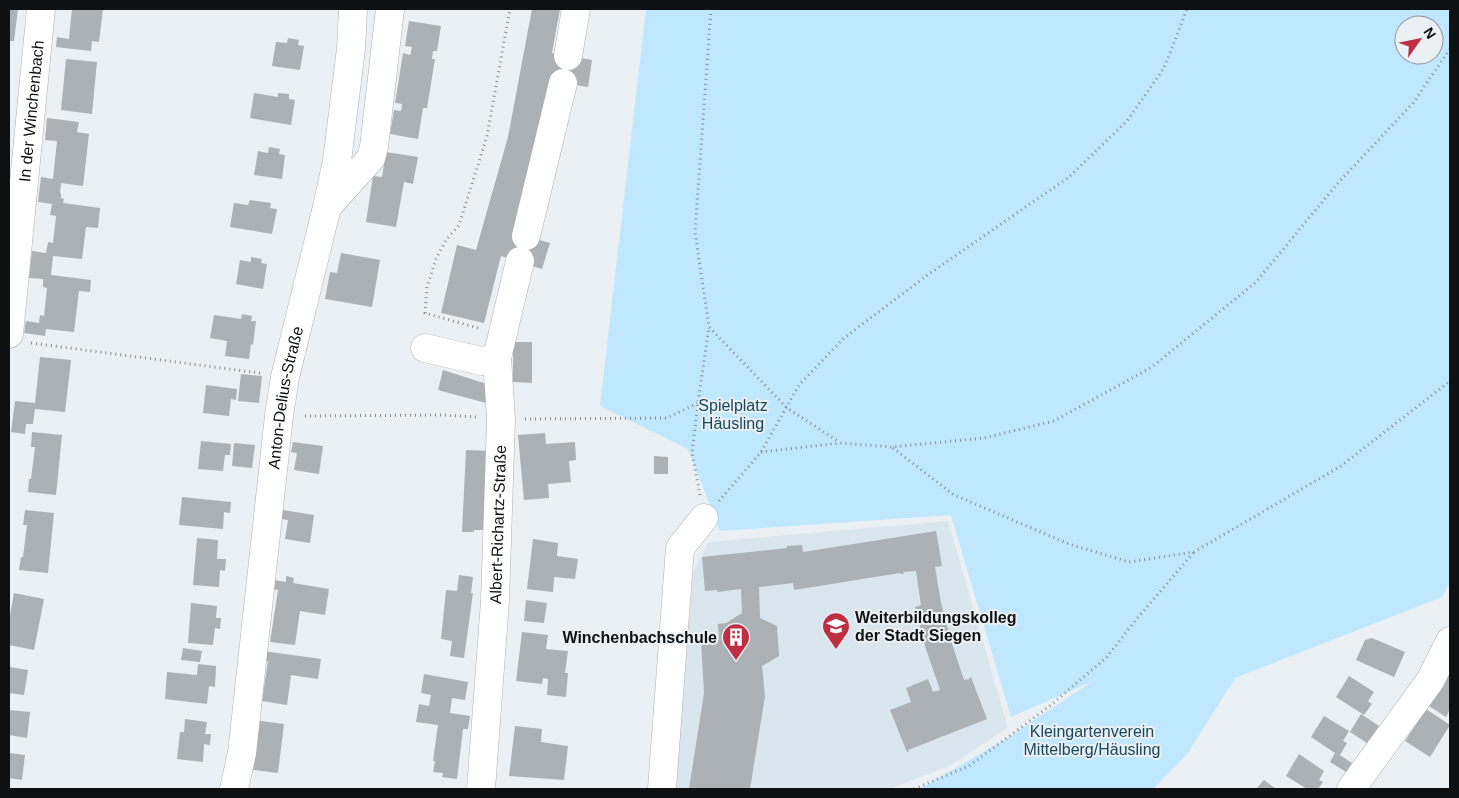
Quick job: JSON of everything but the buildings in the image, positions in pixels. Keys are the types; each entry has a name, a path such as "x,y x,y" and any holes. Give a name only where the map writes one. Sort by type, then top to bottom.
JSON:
{"street":[{"name":"In der Winchenbach","path":"17,338 41,9"},
{"name":"Anton-Delius-Straße","path":"234,789 242,753 279,416 285,377 337,161 354,9"},
{"path":"327,207 371,158 374,147 390,9"},
{"path":"568,56 576,9"},
{"name":"Albert-Richartz-Straße","path":"481,789 495,601 501,419 500,347 563,83"},
{"path":"424,348 481,361 500,347"},
{"path":"662,789 680,548 704,518"},
{"path":"1351,789 1430,681 1450,641"}],"path":[{"path":"500,347 426,313 427,287 436,259 446,240 460,225 487,136 510,9"},
{"path":"704,518 692,453 709,327 695,232 711,9"},
{"path":"704,518 761,452 799,386 844,338 926,276 1069,177 1127,121 1164,68 1187,9"},
{"path":"761,452 840,443 892,448 984,438 1054,421 1152,367 1256,282 1338,183 1413,104 1450,49"},
{"path":"709,327 787,408 840,443"},
{"path":"17,338 285,377"},
{"path":"914,789 969,766 1051,705 1107,657 1194,552 1341,466 1450,381"},
{"path":"592,419 667,418 698,403"},
{"path":"279,416 443,415"},
{"path":"892,448 954,495 1069,544 1129,562 1194,552"}],"shaded area":[{"name":"Weiterbildungskolleg der Stadt Siegen","path":"948,521 1008,728 949,766 889,789 675,789 693,572 708,542"}],"green space":[{"path":"646,9 1450,9 1450,583 1442,597 1235,678 1187,754 1153,789 919,789 1001,742 1093,681 1011,717 951,515 720,531 688,449 600,406"}],"place":[{"name":"Weiterbildungskolleg der Stadt Siegen","path":"836,650"},
{"name":"Winchenbachschule","path":"736,661"}],"park label":[{"name":"Spielplatz Häusling","path":"733,414"},
{"name":"Kleingartenverein Mittelberg/Häusling","path":"1092,740"}]}
